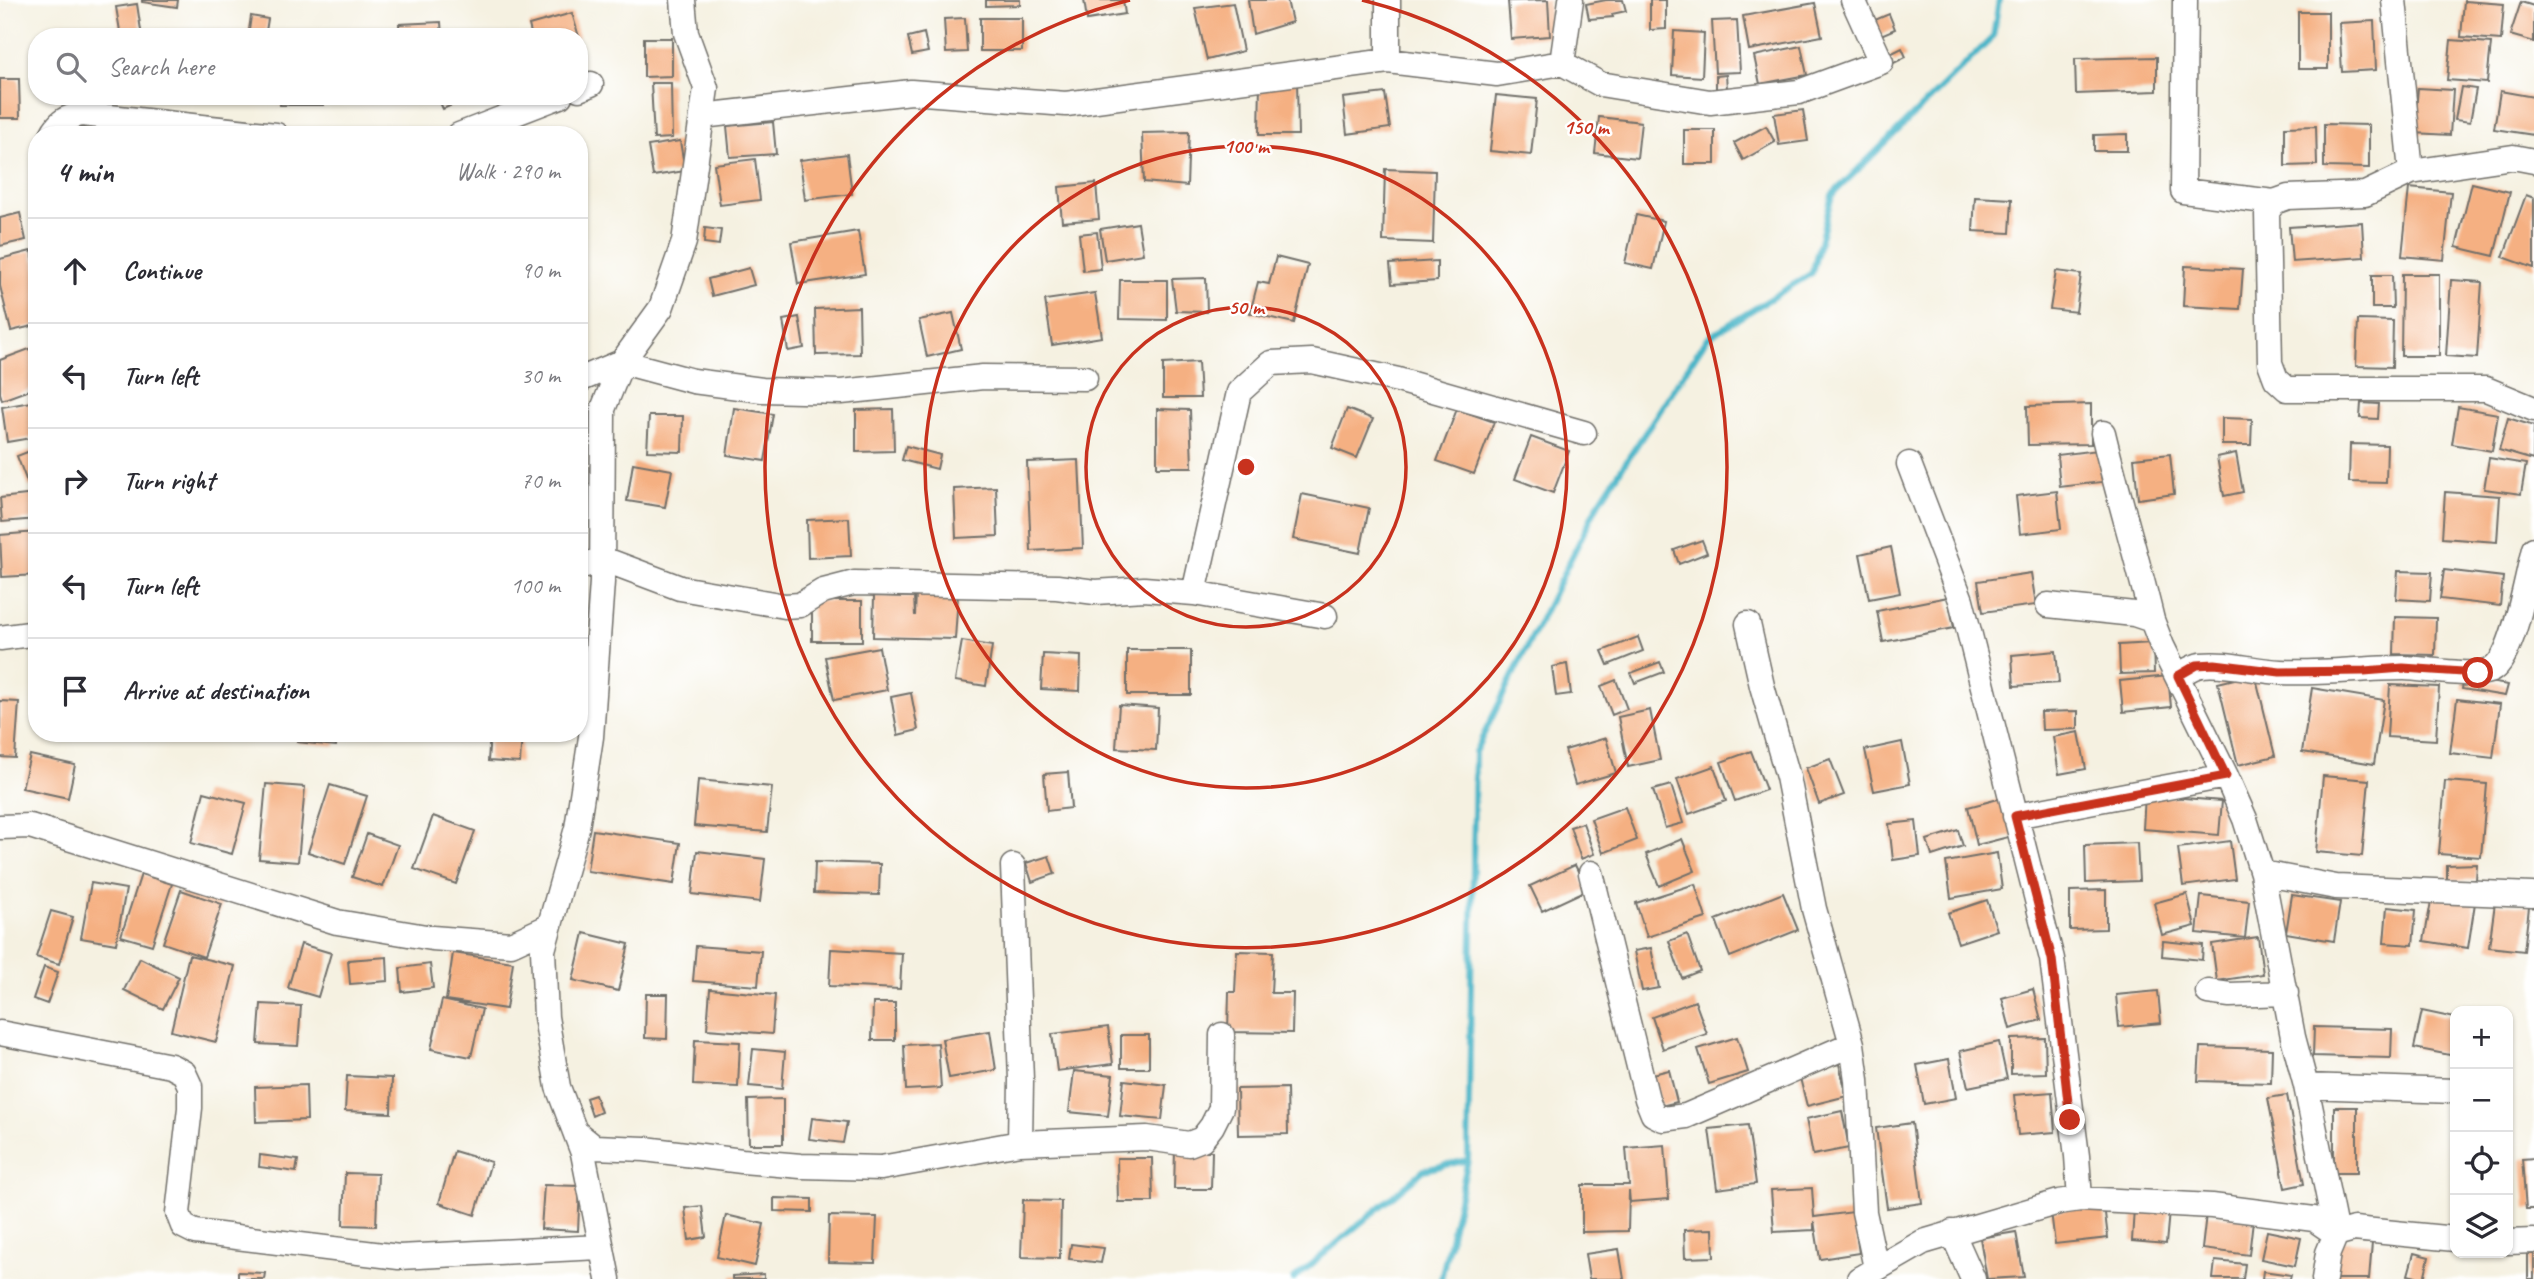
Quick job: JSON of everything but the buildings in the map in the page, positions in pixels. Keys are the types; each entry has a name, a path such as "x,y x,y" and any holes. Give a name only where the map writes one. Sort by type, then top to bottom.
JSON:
{"street":[{"path":"608,1279 583,1153 558,1087 546,1017 543,950 577,828 590,737 603,559 603,409 622,362 661,308 684,242 706,88 685,33 683,0"},
{"path":"1388,0 1388,61"},
{"path":"1562,63 1571,0"},
{"path":"702,116 911,92 1066,104 1388,61 1496,74 1562,63 1600,84 1710,102 1799,92 1881,62 1853,0"},
{"path":"2185,0 2183,191 2274,202 2288,197 2365,194 2411,172 2513,157 2534,161"},
{"path":"2394,0 2411,172"},
{"path":"482,126 537,105"},
{"path":"57,126 68,117 82,114 193,126"},
{"path":"2274,202 2267,212 2270,363 2276,379 2287,389 2486,389 2534,409"},
{"path":"1194,593 1239,392 1271,363 1312,361 1398,380 1584,433"},
{"path":"588,376 622,362 693,381 762,390 841,392 983,377 1085,378"},
{"path":"2103,433 2152,620 2245,819 2262,873 2293,1037 2306,1086 2336,1234 2328,1253 2324,1279"},
{"path":"1909,464 1961,600 2052,959 2080,1199"},
{"path":"2178,676 2197,665 2215,664 2280,672 2403,668 2478,673 2492,670 2505,656 2512,638 2534,550"},
{"path":"588,564 603,559 680,588 785,606 800,605 823,591 854,583 1057,587 1095,592 1144,589 1194,593 1325,616"},
{"path":"2048,605 2134,614 2152,620"},
{"path":"1748,624 1762,686 1788,777 1814,909 1852,1044 1857,1080 1868,1273 1923,1242 2059,1202 2080,1199 2212,1206 2314,1219 2336,1234 2354,1229 2450,1239"},
{"path":"0,638 28,634"},
{"path":"2015,816 2226,776"},
{"path":"0,827 30,826 337,922 358,926 432,937 511,944 548,927"},
{"path":"1013,866 1021,1080 1020,1143"},
{"path":"1591,873 1653,1114 1663,1119 1686,1116 1852,1044"},
{"path":"2262,873 2336,887 2532,895"},
{"path":"2208,992 2230,996 2286,993"},
{"path":"0,1033 171,1066 184,1073 190,1086 190,1108 178,1213 183,1226 195,1232 399,1257 600,1247"},
{"path":"578,1134 594,1147 645,1149 801,1166 881,1168 1020,1143 1147,1138 1189,1144 1202,1139 1221,1108 1222,1035"},
{"path":"2306,1086 2450,1091"},
{"path":"1952,1232 1973,1279"},
{"path":"2513,1242 2534,1241"}],"waterway":[{"path":"1441,1279 1468,1160 1475,752 1597,506 1707,338 1812,273 1832,195 1993,37 1999,0"},
{"path":"1294,1279 1424,1170 1468,1160"}],"route":[{"path":"2070,1120 2052,959 2015,816 2226,776 2178,676 2197,665 2215,664 2280,672 2403,668 2478,673"}]}
